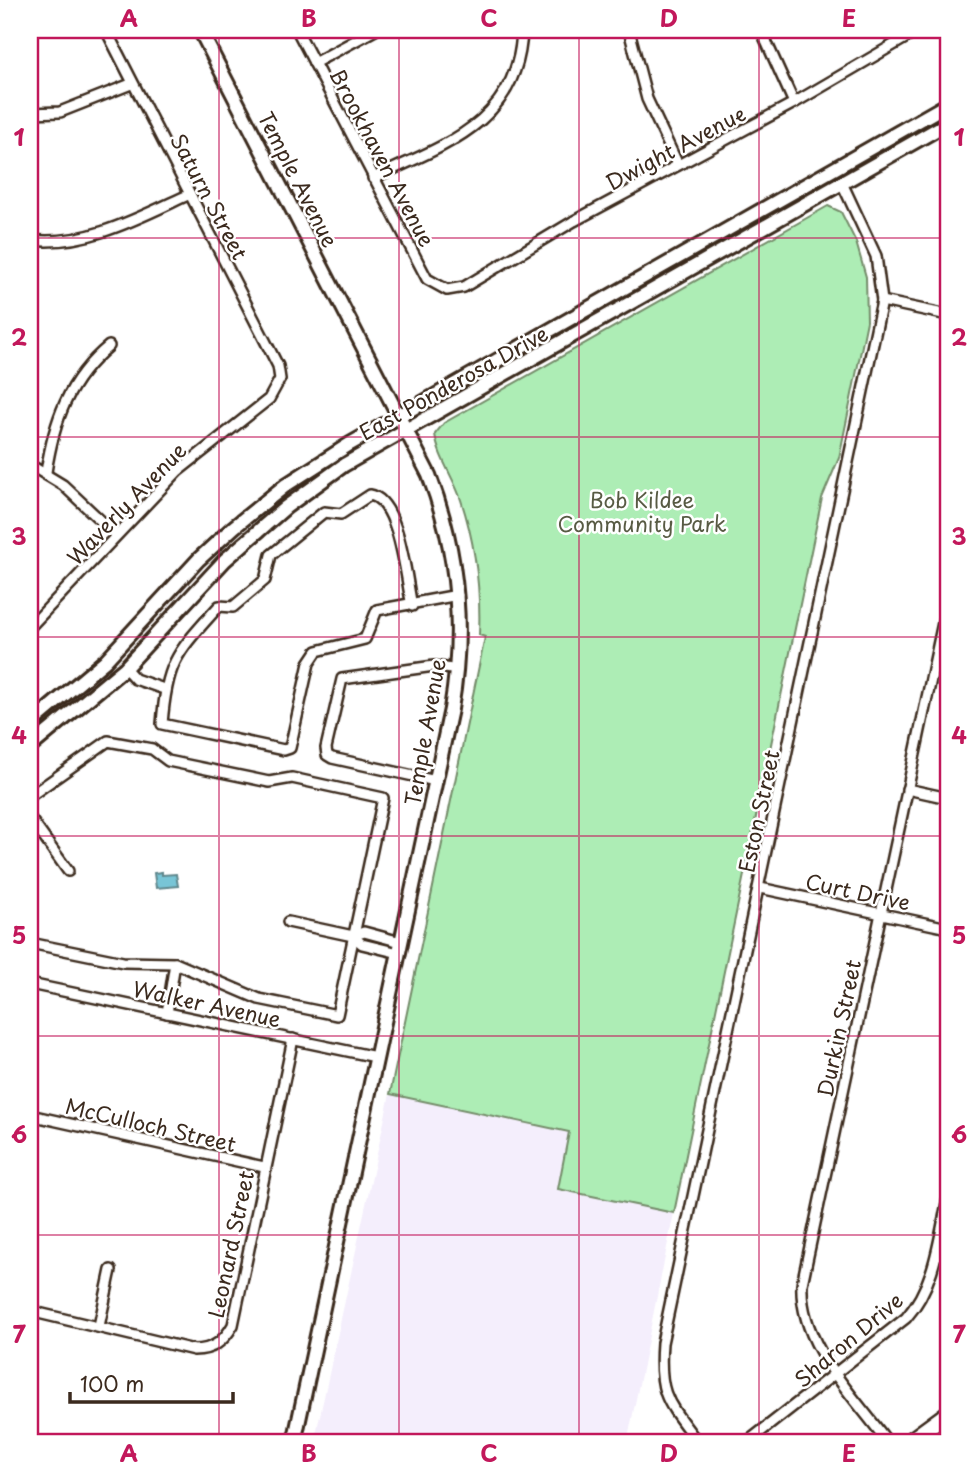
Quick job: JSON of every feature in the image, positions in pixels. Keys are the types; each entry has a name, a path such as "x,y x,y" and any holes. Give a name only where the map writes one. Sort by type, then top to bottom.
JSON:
{"main road":[{"name":"Temple Avenue","path":"200,30 407,430 439,502 451,545 458,595 457,670 436,781 293,1443"},
{"name":"East Ponderosa Drive","path":"30,724 105,661 199,559 286,485 400,415 948,104"},
{"name":"East Ponderosa Drive","path":"30,747 125,668 225,560 286,507 344,465 948,122"},
{"path":"835,168 842,183"},
{"path":"907,1443 948,1413"}],"street":[{"name":"Saturn Street","path":"106,30 131,85 278,366 280,379"},
{"name":"Brookhaven Avenue","path":"297,30 427,279 447,290"},
{"path":"314,64 375,30"},
{"path":"373,178 464,134 484,120 500,102 512,80 519,58 522,30"},
{"path":"629,30 647,99 678,165"},
{"path":"761,30 794,103"},
{"name":"Dwight Avenue","path":"447,290 464,287 574,220 794,103 902,34 919,30"},
{"path":"30,113 60,112 131,85"},
{"name":"Eston Street","path":"698,1443 660,1381 662,1343 882,301 876,256 842,183"},
{"path":"30,240 54,241 90,235 190,194"},
{"path":"882,301 948,315"},
{"path":"46,472 56,422 65,399 88,365 108,346"},
{"name":"Waverly Avenue","path":"30,627 65,594 116,535 195,456 269,399 280,379"},
{"path":"30,465 46,472 82,500 116,535"},
{"path":"412,606 394,521 383,500 370,495 341,514 324,512 271,555 265,580 233,607 219,606 177,653 164,689 162,724 284,750 293,741 309,663 317,651 333,644 348,645 365,639 377,610 412,606 458,595"},
{"name":"Durkin Street","path":"888,1443 810,1332 804,1313 802,1284 948,599"},
{"path":"436,781 332,758 327,755 326,748 342,679 434,666 457,670"},
{"path":"125,668 135,679 164,689"},
{"path":"30,796 108,741 152,749 168,761 269,782 292,778 383,798 337,1015 259,999 175,963 123,961 30,943"},
{"path":"907,789 948,798"},
{"path":"30,818 68,871"},
{"name":"Curt Drive","path":"760,888 948,928"},
{"path":"288,922 353,936 362,944 400,947"},
{"path":"167,1013 175,963"},
{"name":"Walker Avenue","path":"30,984 376,1057"},
{"name":"Leonard Street","path":"30,1311 194,1350 209,1348 222,1341 233,1325 264,1167 293,1039"},
{"name":"McCulloch Street","path":"30,1115 264,1167"},
{"name":"Sharon Drive","path":"746,1443 837,1373 905,1318 918,1304 934,1266 948,1198"},
{"path":"99,1326 111,1270"}],"shaded area":[{"path":"390,1094 570,1132 558,1189 674,1213 627,1443 314,1443"}],"green space":[{"name":"Bob Kildee Community Park","path":"828,206 841,212 856,242 866,277 867,321 839,458 822,498 674,1213 558,1189 569,1132 390,1094 485,637 479,635 478,583 470,533 461,500 439,451 435,434 444,423"}],"water":[{"path":"162,872 162,875 176,874 178,886 156,888 154,873"}]}
